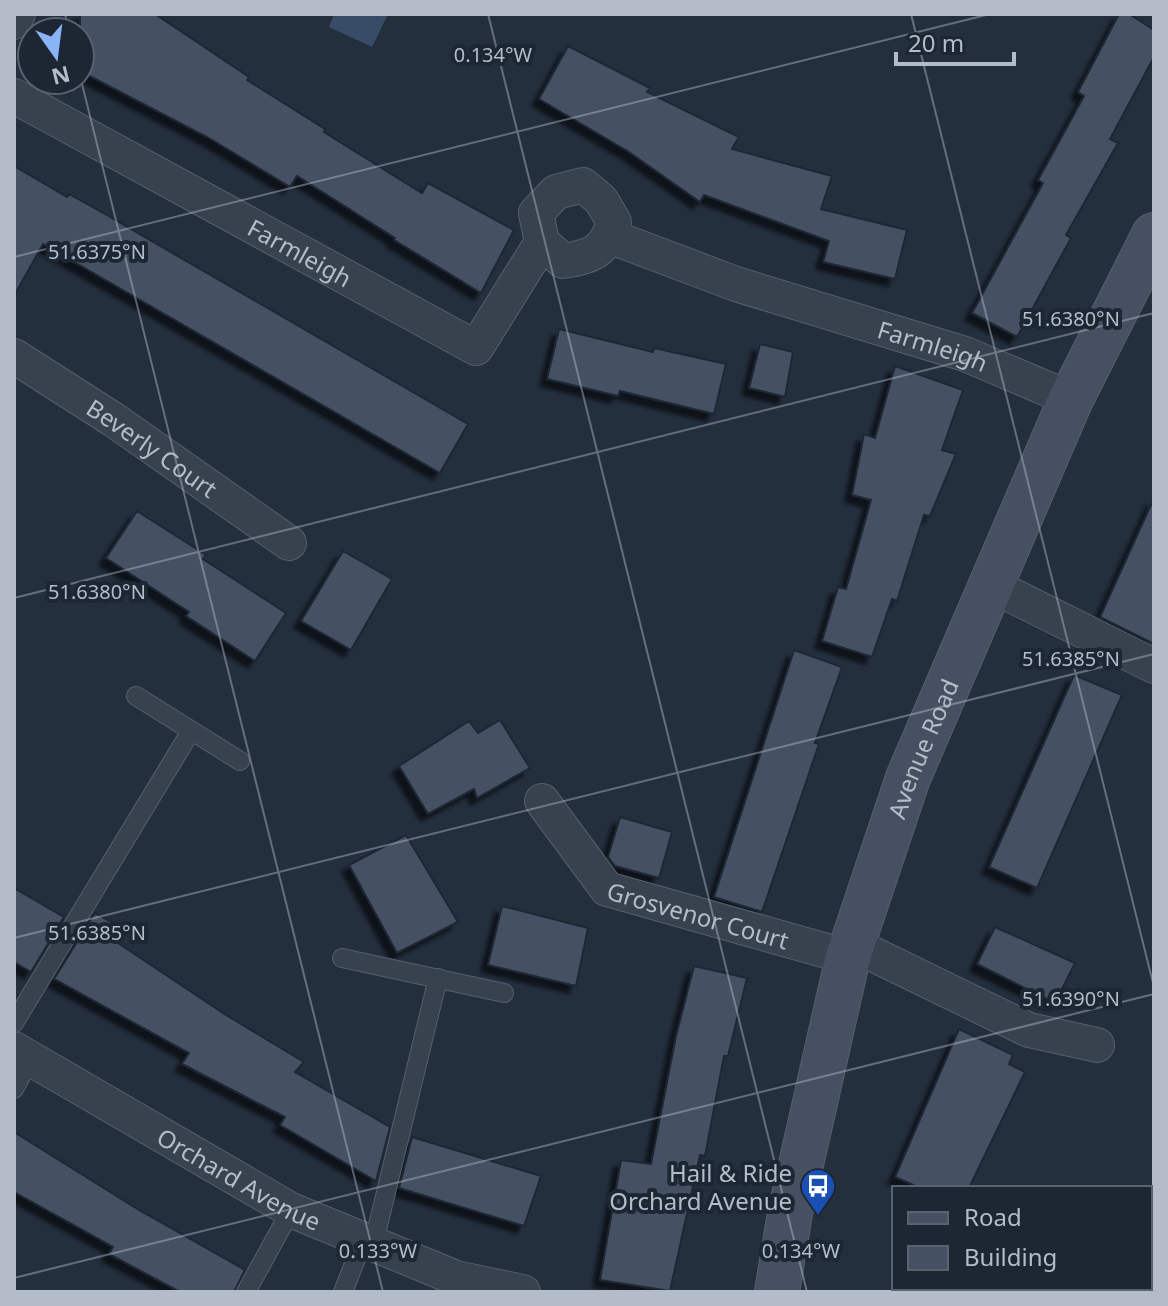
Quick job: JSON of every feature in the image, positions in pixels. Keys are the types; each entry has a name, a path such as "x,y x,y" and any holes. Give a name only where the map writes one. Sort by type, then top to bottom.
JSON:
{"street":[{"path":"14,22 18,14"},
{"name":"Farmleigh","path":"14,96 476,348 542,242"},
{"path":"583,185 601,200 614,222 609,236 590,257 563,261 542,242 536,213 556,192 583,185"},
{"name":"Avenue Road","path":"777,1292 790,1213 850,950 908,778 1071,399 1154,235"},
{"name":"Farmleigh","path":"609,236 736,284 965,354 1071,399"},
{"name":"Beverly Court","path":"14,356 114,420 289,543"},
{"path":"991,585 1154,666"},
{"name":"Grosvenor Court","path":"542,801 607,889 766,936 850,950 1029,1030 1097,1045"},
{"name":"Orchard Avenue","path":"22,1054 291,1210 456,1278 523,1292"}],"lane":[{"path":"136,696 240,761"},
{"path":"14,1023 191,731"},
{"path":"342,958 504,993"},
{"path":"343,1292 368,1244 438,978"},
{"path":"14,1089 22,1054"},
{"path":"246,1292 291,1210"}],"water":[{"path":"334,14 388,14 372,47 329,27"}],"building":[{"path":"155,14 249,77 247,80 325,129 324,132 422,193 428,183 514,230 481,293 297,176 290,187 209,138 96,79 96,16 80,16"},
{"path":"1119,14 1129,14 1154,30 1154,57 1110,139 1118,143 1066,235 1071,238 1017,337 972,313 1043,183 1038,180 1084,96 1078,92"},
{"path":"568,46 650,88 647,92 739,137 732,149 832,176 821,209 907,230 895,279 823,262 829,241 704,195 700,202 629,152 539,99"},
{"path":"14,166 67,197 69,194 105,214 468,424 440,473 43,244 14,296"},
{"path":"559,329 653,352 654,348 726,364 714,414 620,391 618,396 547,379"},
{"path":"760,344 793,352 785,397 749,388"},
{"path":"895,366 963,390 942,450 956,454 930,516 924,515 897,601 892,599 872,657 822,641 838,587 846,589 871,500 852,495 864,434 875,438"},
{"path":"1154,498 1154,644 1100,617"},
{"path":"137,511 206,555 203,559 286,613 255,661 186,616 189,612 106,558"},
{"path":"343,551 392,579 351,650 301,621"},
{"path":"794,650 842,667 762,912 714,897"},
{"path":"1074,675 1122,695 1037,888 989,867"},
{"path":"500,720 530,768 477,798 474,789 428,814 399,766 469,721 478,733"},
{"path":"620,817 672,832 659,878 615,866 608,857"},
{"path":"406,835 458,922 397,953 349,865"},
{"path":"14,888 64,917 31,972 14,962"},
{"path":"502,906 588,928 576,986 488,965"},
{"path":"95,913 118,926 112,939 226,1015 304,1062 295,1072 390,1127 376,1181 280,1125 285,1117 182,1064 189,1053 54,979"},
{"path":"995,927 1075,963 1055,1003 977,964"},
{"path":"694,966 747,978 728,1056 724,1056 705,1156 700,1155 670,1291 600,1280 621,1160 651,1164 676,1036"},
{"path":"959,1029 1013,1055 1009,1064 1025,1072 970,1186 915,1186 895,1177"},
{"path":"14,1132 139,1210 245,1270 234,1292 180,1292 109,1254 113,1247 14,1192"},
{"path":"412,1137 541,1176 524,1226 399,1188"}],"place":[{"name":"Hail & Ride Orchard Avenue","path":"818,1217"}]}
